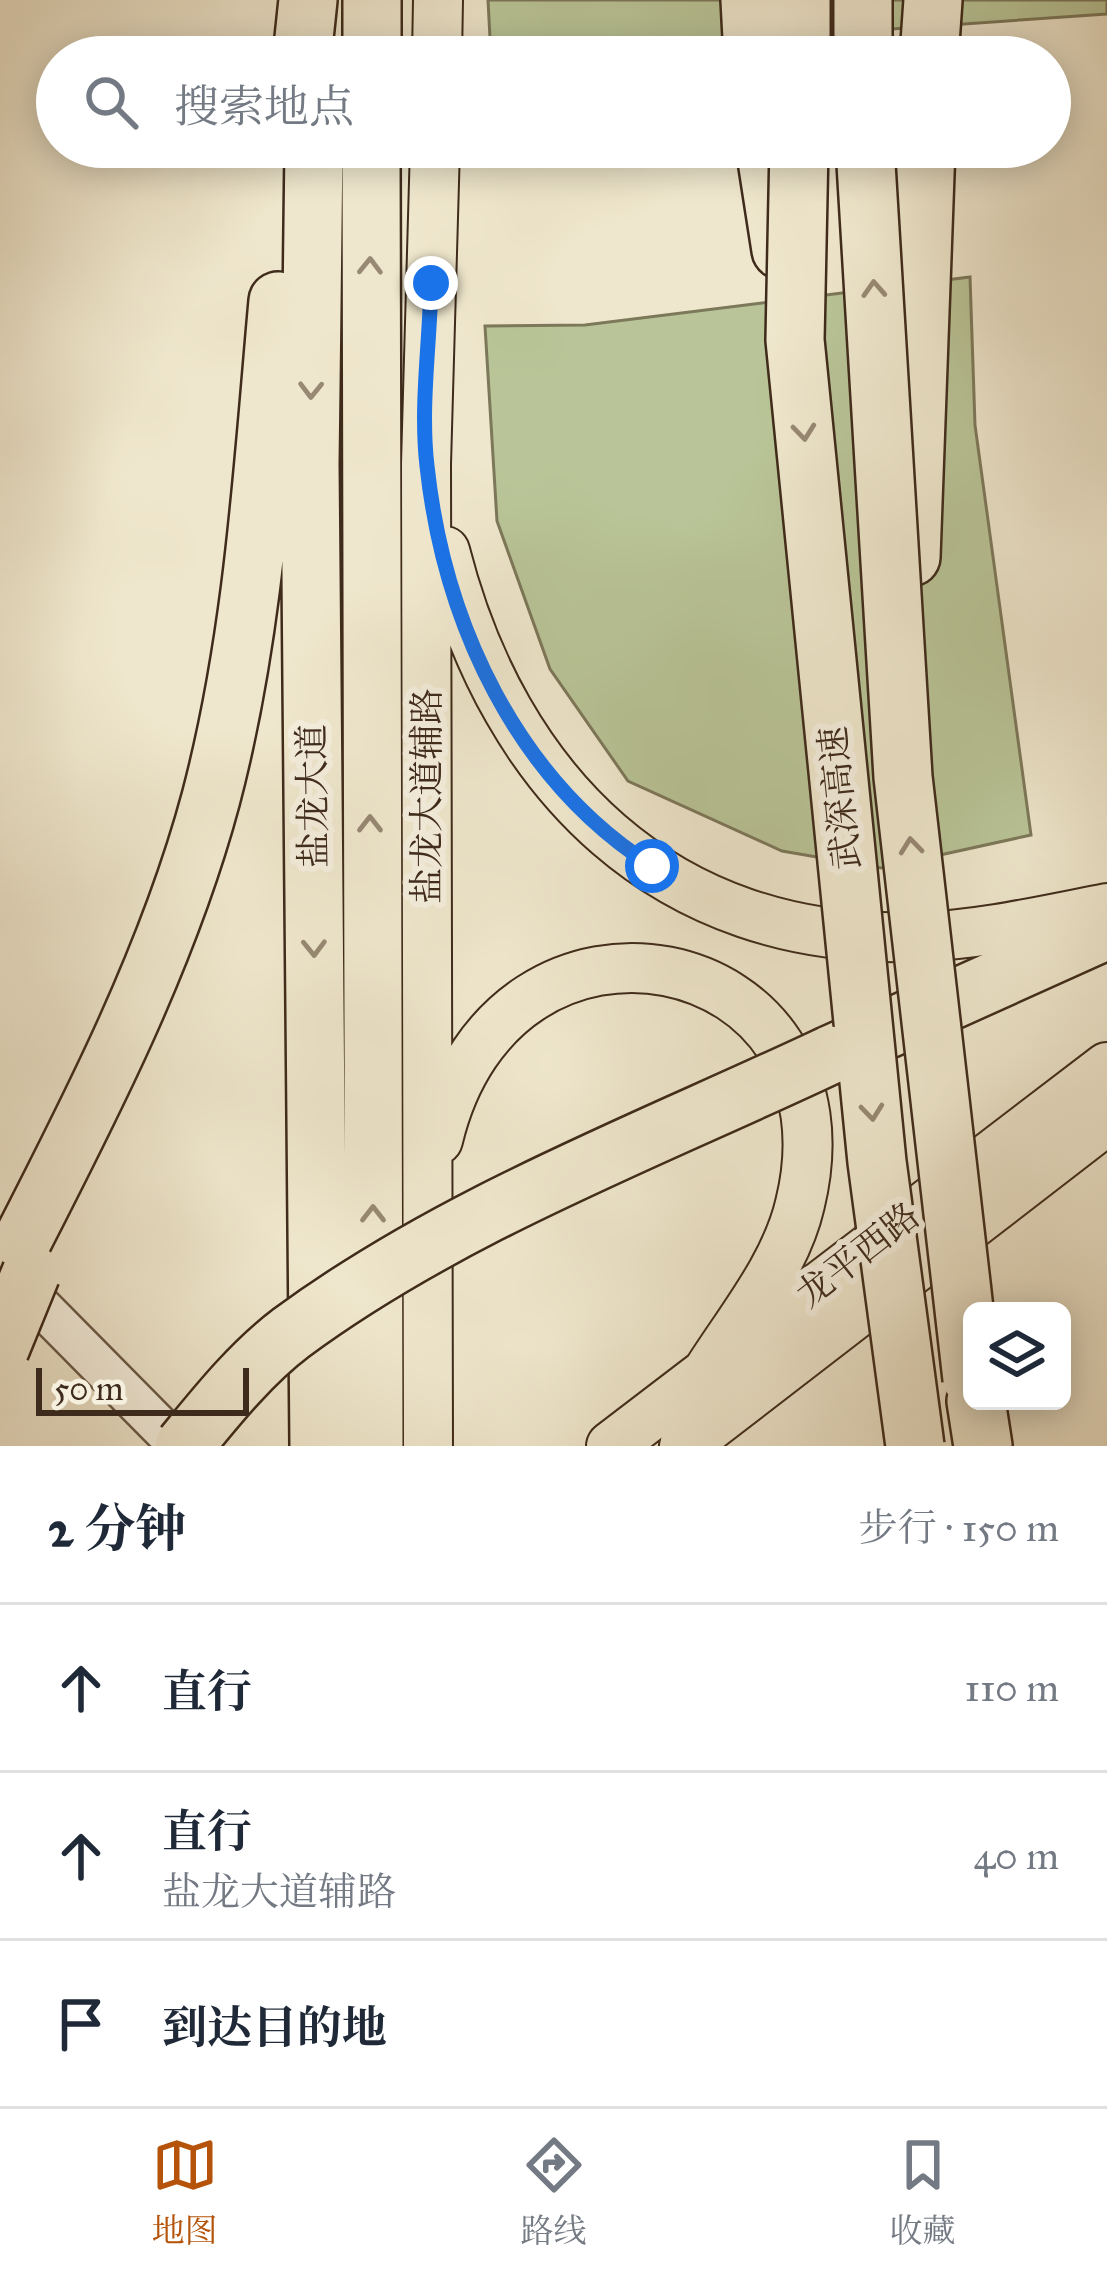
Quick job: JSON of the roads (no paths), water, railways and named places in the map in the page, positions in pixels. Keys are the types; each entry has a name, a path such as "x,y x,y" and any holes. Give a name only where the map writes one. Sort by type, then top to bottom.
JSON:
{"highway":[{"path":"306,36 312,0"},
{"path":"312,0 314,36"},
{"path":"372,0 372,36"},
{"path":"750,0 752,36"},
{"path":"801,0 801,36"},
{"path":"863,0 863,36"},
{"path":"930,36 933,0"},
{"path":"0,1349 12,1269 89,1109 186,874 228,729 251,591 289,168"},
{"name":"盐龙大道","path":"314,168 310,464 319,1446"},
{"name":"盐龙大道","path":"371,168 374,1430"},
{"path":"768,168 795,340"},
{"name":"武深高速","path":"799,168 795,340 877,1162 915,1446"},
{"name":"武深高速","path":"866,168 903,777 963,1302"},
{"path":"903,777 925,168"},
{"path":"182,1446 288,1336 359,1287 525,1198 1107,930"},
{"path":"977,1410 983,1446"}],"main road":[{"path":"437,36 438,0"},
{"name":"盐龙大道辅路","path":"428,1446 427,464 434,168"},
{"path":"427,464 459,607 493,692 546,771 630,851 723,904 792,925 868,936 965,933 1107,908"},
{"path":"427,1186 443,1117 464,1072 491,1034 526,999 565,977 609,967 656,967 705,979 746,1009 776,1045 797,1083 807,1123 808,1164 800,1208 782,1252 708,1371"},
{"name":"龙平西路","path":"611,1446 1107,1067"},
{"name":"龙平西路","path":"684,1446 1107,1120"}],"lane":[{"path":"12,1269 182,1446"}]}
